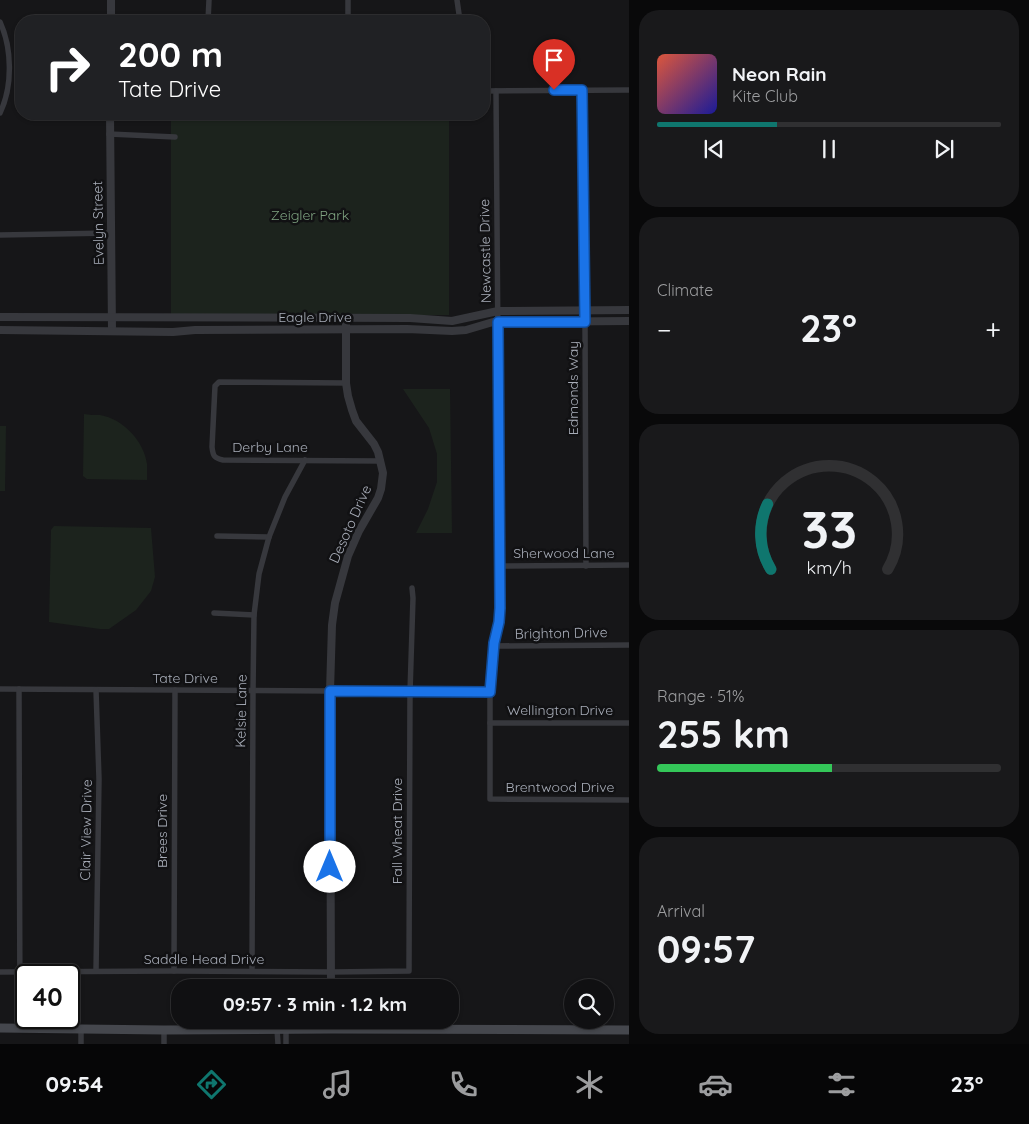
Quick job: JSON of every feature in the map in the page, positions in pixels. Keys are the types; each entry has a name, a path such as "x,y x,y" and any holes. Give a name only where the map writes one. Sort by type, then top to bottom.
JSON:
{"main road":[{"path":"459,1027 629,1030"},
{"path":"0,1028 15,1028"},
{"path":"50,1029 282,1029"}],"street":[{"path":"111,0 111,15"},
{"path":"208,15 209,0"},
{"path":"348,0 348,15"},
{"path":"457,0 459,15"},
{"path":"0,22 7,43 9,65 4,104 0,113"},
{"name":"Edmonds Way","path":"582,90 586,566"},
{"path":"490,91 629,90"},
{"name":"Newcastle Drive","path":"490,799 490,692 493,646 499,622 500,566 496,91"},
{"name":"Evelyn Street","path":"110,120 112,331"},
{"path":"110,134 175,137"},
{"path":"0,234 111,233"},
{"name":"Eagle Drive","path":"1,317 410,318 452,321 498,311 629,310"},
{"path":"1,317 1,330"},
{"path":"178,318 178,332"},
{"path":"261,330 297,324 318,324 320,323 320,318"},
{"name":"Desoto Drive","path":"331,979 330,691 332,625 335,599 348,556 359,531 378,498 383,473 378,452 356,421 348,396 346,383 346,318"},
{"path":"452,321 452,331"},
{"name":"Eagle Drive","path":"1,330 178,332 195,330 407,329 452,331 466,330 493,322 629,321"},
{"name":"Derby Lane","path":"346,383 219,382 214,386 213,456 216,459 381,461"},
{"name":"Kelsie Lane","path":"252,971 254,615 259,574 269,537 284,497 305,460"},
{"path":"216,536 269,537"},
{"name":"Sherwood Lane","path":"500,566 629,565"},
{"name":"Fall Wheat Drive","path":"409,971 412,588"},
{"path":"214,613 254,615"},
{"name":"Brighton Drive","path":"493,646 629,645"},
{"name":"Tate Drive","path":"0,689 490,692"},
{"path":"19,689 20,964"},
{"name":"Clair View Drive","path":"96,690 99,779 96,971"},
{"name":"Brees Drive","path":"174,690 174,971"},
{"name":"Wellington Drive","path":"490,722 629,723"},
{"name":"Brentwood Drive","path":"490,799 629,800"},
{"name":"Saddle Head Drive","path":"80,971 409,971"},
{"name":"Saddle Head Drive","path":"0,972 15,972"},
{"path":"278,1044 282,1029"},
{"path":"282,1029 286,1044"},
{"path":"81,1030 81,1044"},
{"path":"164,1030 164,1044"}],"green space":[{"name":"Zeigler Park","path":"171,120 449,120 449,315 171,315"},
{"path":"403,389 450,389 452,533 416,533 428,509 437,482 437,454 429,428"},
{"path":"84,414 108,417 117,421 131,432 142,447 145,455 147,480 87,479 83,476"},
{"path":"0,426 6,426 5,491 0,491"},
{"path":"54,526 151,528 155,577 151,591 136,610 109,629 49,622 51,530"}],"route":[{"path":"330,867 330,691 490,692 494,643 500,608 498,322 585,322 582,90 554,90"}]}
